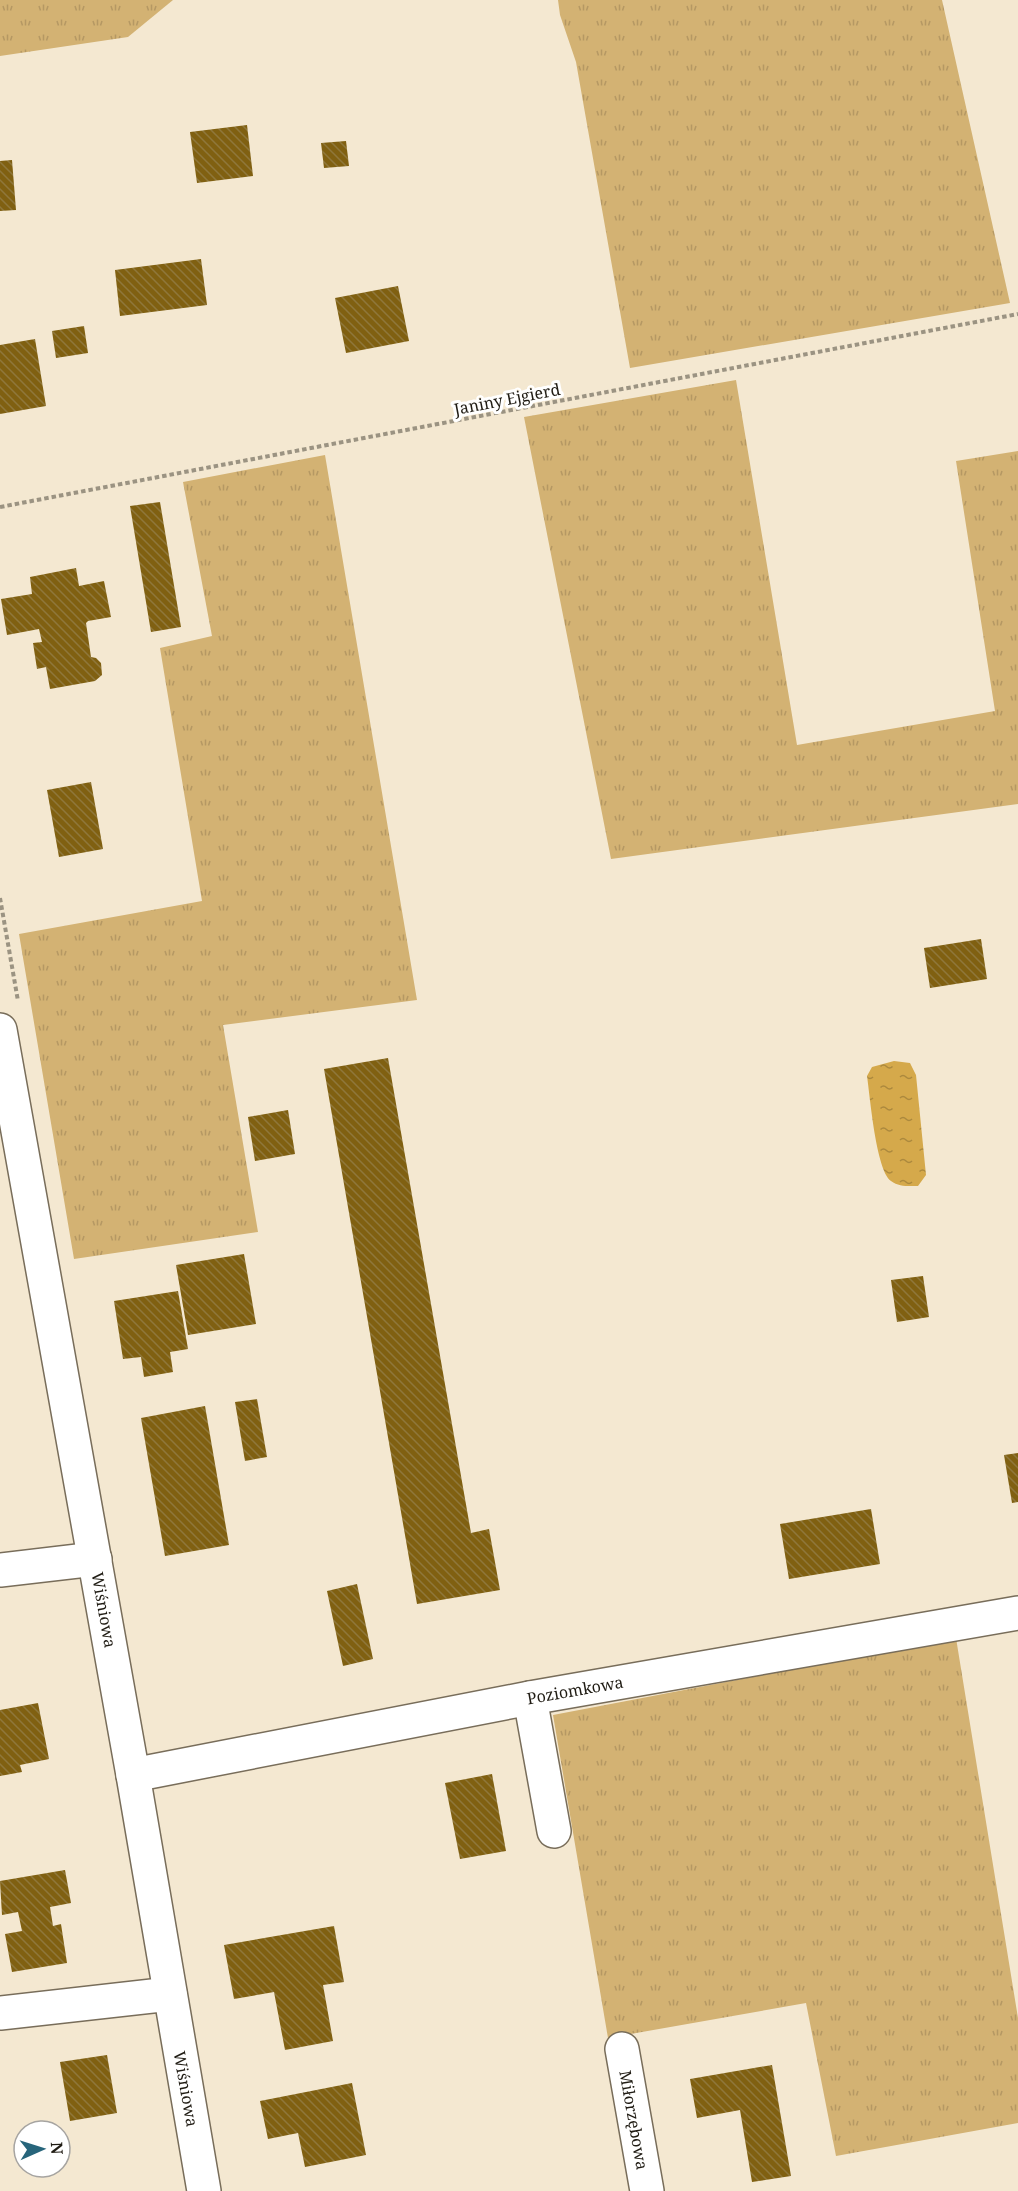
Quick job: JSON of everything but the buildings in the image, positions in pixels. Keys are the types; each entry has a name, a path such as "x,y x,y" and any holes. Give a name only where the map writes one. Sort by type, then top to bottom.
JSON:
{"street":[{"name":"Wiśniowa","path":"0,1030 10,1138 95,1560 134,1775 204,2191"},
{"path":"0,1570 95,1560"},
{"name":"Poziomkowa","path":"134,1775 530,1698 1018,1613"},
{"path":"530,1698 554,1831"},
{"path":"0,2013 170,1994"},
{"name":"Miłorzębowa","path":"622,2049 646,2191"}],"path":[{"name":"Janiny Ejgierd","path":"0,507 1018,314"}],"green space":[{"path":"0,0 173,0 128,37 0,56"},
{"path":"558,0 942,0 1010,303 630,368 576,62 560,15"},
{"path":"736,380 797,745 995,711 956,461 1018,451 1018,804 611,859 524,417"},
{"path":"325,455 417,1000 223,1025 258,1232 74,1259 19,934 202,901 160,648 212,636 183,482"},
{"path":"956,1638 1018,2018 1018,2123 836,2156 806,2003 608,2038 553,1715"}],"water":[{"path":"894,1061 910,1063 916,1075 926,1175 918,1186 900,1185 891,1181 881,1163 878,1148 867,1076 872,1067"}]}
